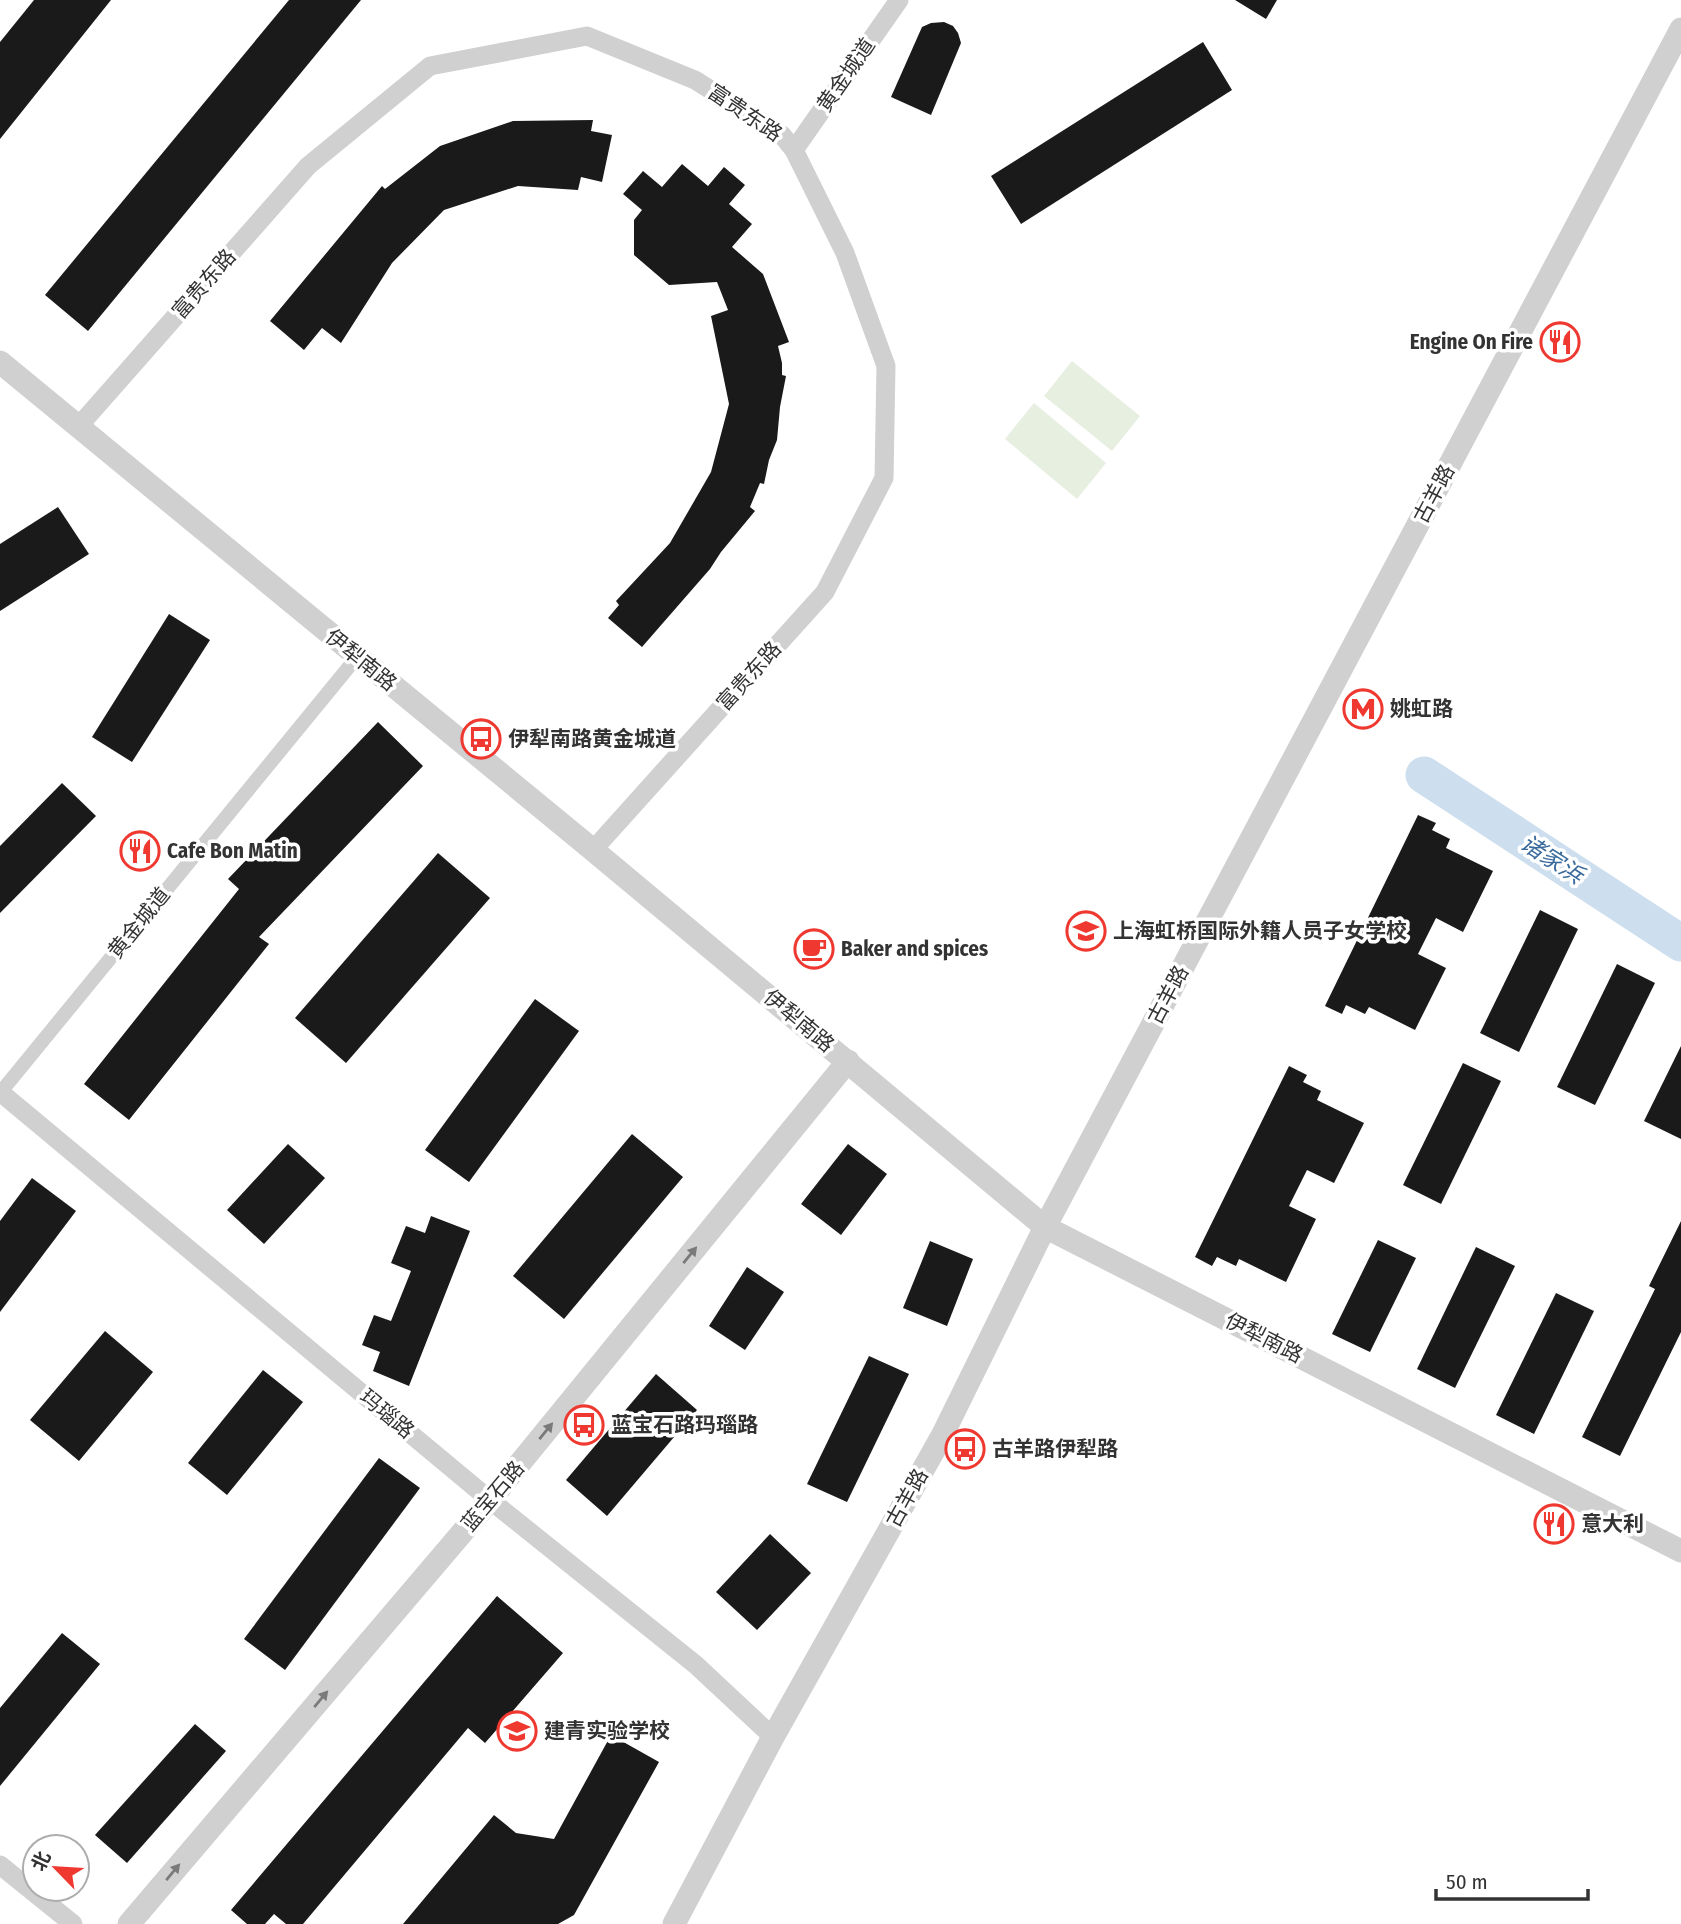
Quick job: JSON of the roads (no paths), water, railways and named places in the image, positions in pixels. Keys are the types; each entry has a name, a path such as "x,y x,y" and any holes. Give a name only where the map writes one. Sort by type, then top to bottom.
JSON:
{"street":[{"name":"黄金城道","path":"794,149 899,0"},
{"name":"古羊路","path":"674,1924 773,1737 942,1436 1045,1227 1681,29"},
{"name":"富贵东路","path":"78,427 308,166 429,66 587,36 695,80 782,135 794,149 845,253 886,366 884,478 825,592 593,850"},
{"name":"伊犁南路","path":"0,362 848,1061 1045,1227 1681,1552"},
{"name":"黄金城道","path":"0,1092 357,657"},
{"name":"蓝宝石路","path":"129,1924 490,1500 848,1061"},
{"name":"玛瑙路","path":"0,1092 490,1500 696,1665 773,1737"},
{"path":"0,1865 73,1924"}],"waterway":[{"name":"诸家浜","path":"1424,775 1681,943"}],"place":[{"name":"Engine On Fire","path":"1560,342"},
{"name":"姚虹路","path":"1363,709"},
{"name":"伊犁南路黄金城道","path":"481,739"},
{"name":"Cafe Bon Matin","path":"140,851"},
{"name":"上海虹桥国际外籍人员子女学校","path":"1086,931"},
{"name":"Baker and spices","path":"814,949"},
{"name":"蓝宝石路玛瑙路","path":"584,1425"},
{"name":"古羊路伊犁路","path":"965,1449"},
{"name":"意大利","path":"1554,1524"},
{"name":"建青实验学校","path":"517,1731"}]}
